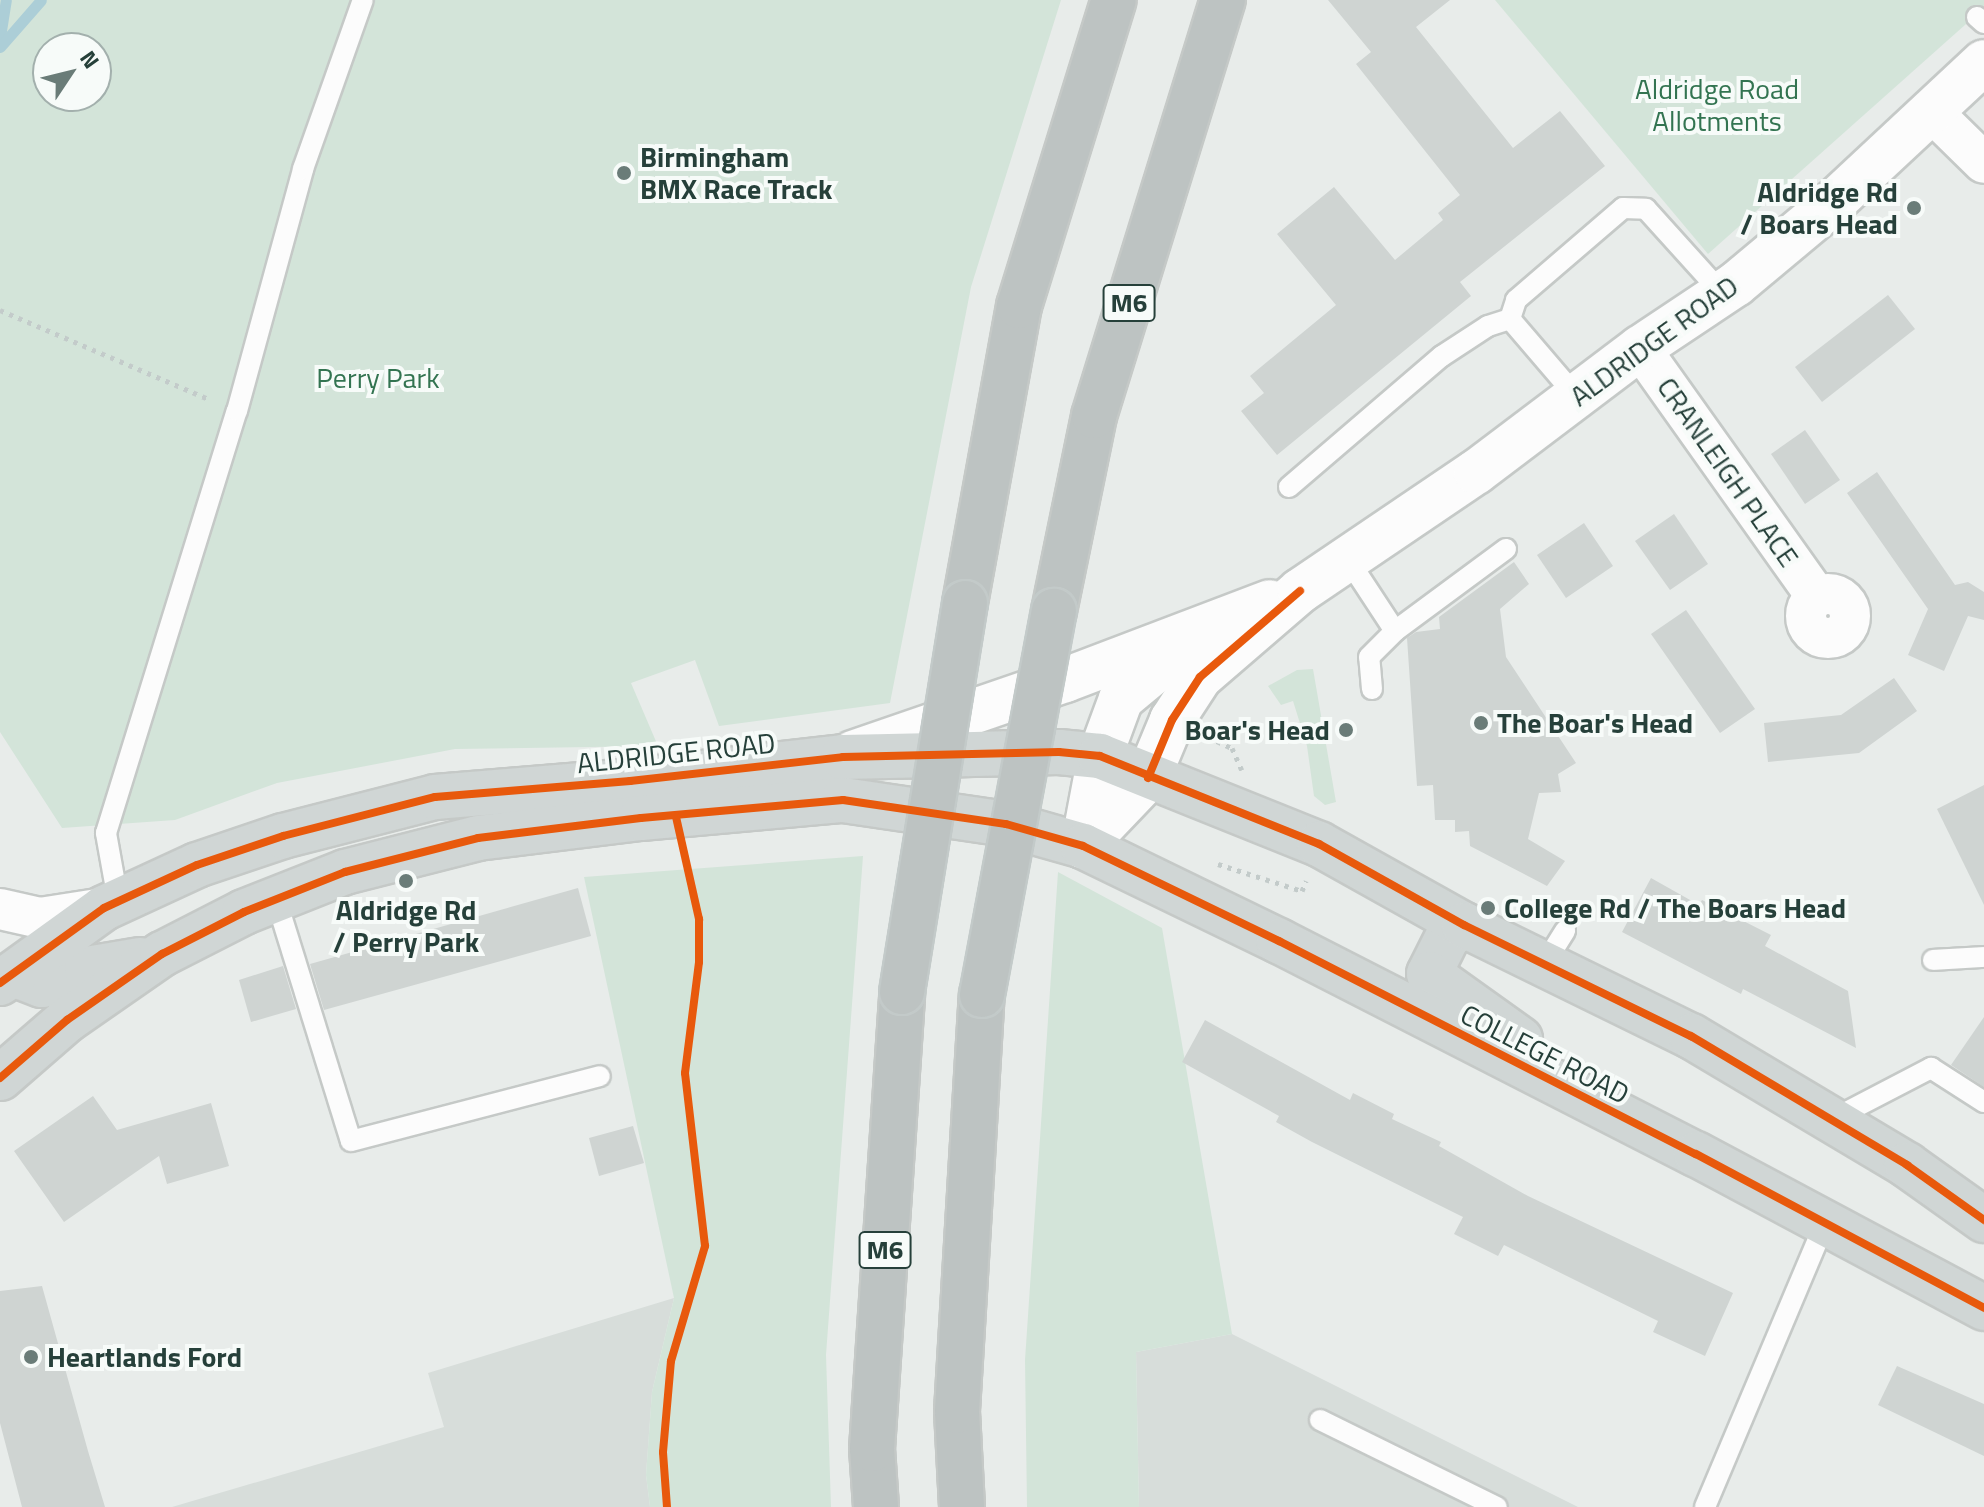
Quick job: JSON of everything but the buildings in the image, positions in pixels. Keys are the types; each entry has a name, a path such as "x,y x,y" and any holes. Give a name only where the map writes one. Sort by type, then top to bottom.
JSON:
{"highway":[{"name":"M6","path":"876,1507 872,1449 902,992 965,603 1019,306 1114,0"},
{"name":"M6","path":"962,1507 957,1411 982,995 1094,416 1223,0"}],"main road":[{"name":"ALDRIDGE ROAD","path":"4,973 111,904 197,865 283,836 435,797 630,781 843,757 1059,752 1100,756 1148,778"},
{"path":"1148,778 1319,844 1464,925 1555,947 1691,1036 1907,1165 1984,1220"},
{"path":"0,1078 67,1020 162,954 276,899 345,872 478,838 641,818 843,800 1006,824 1083,846"},
{"name":"COLLEGE ROAD","path":"1083,846 1279,941 1696,1154 1984,1308"},
{"path":"1464,925 1448,936 1429,969 1430,977 1696,1154"},
{"path":"4,973 42,985 87,969 109,968 162,954"}],"street":[{"name":"ALDRIDGE ROAD","path":"1083,846 1148,778 1172,720 1200,677 1300,591 1476,472 1640,348 1722,293 1834,202 1933,113 1984,62"},
{"path":"1933,113 1984,163"},
{"name":"CRANLEIGH PLACE","path":"1640,348 1817,597"},
{"name":"ALDRIDGE ROAD","path":"843,757 1300,591"},
{"name":"ALDRIDGE ROAD","path":"1083,846 1100,756 1121,699 1145,676 1218,622"},
{"path":"0,909 40,918 111,904"}],"lane":[{"path":"111,904 106,833 237,411 303,169 363,0"},
{"path":"1510,319 1516,300 1623,208 1646,209 1722,293"},
{"path":"1510,319 1576,396"},
{"path":"1289,487 1442,356 1488,326 1510,319"},
{"path":"1372,689 1369,657 1395,631 1506,549"},
{"path":"1347,558 1395,631"},
{"path":"276,899 351,1141 600,1076"},
{"path":"1933,960 1984,957"},
{"path":"1831,1120 1931,1068 1984,1102"},
{"path":"1705,1507 1824,1225"},
{"path":"1320,1420 1497,1507"}],"path":[{"path":"0,310 237,411"}],"shaded area":[{"path":"674,1298 652,1392 646,1475 650,1507 172,1507 444,1427 428,1373"},
{"path":"1232,1334 1578,1507 1139,1507 1136,1352"}],"green space":[{"name":"Perry Park","path":"0,0 1061,0 971,287 890,703 719,726 695,660 631,683 658,746 455,749 277,783 175,820 62,828 0,732"},
{"name":"Aldridge Road Allotments","path":"1495,0 1984,0 1984,8 1708,254"},
{"path":"1313,669 1336,802 1325,805 1314,796 1307,746 1293,701 1281,705 1268,686 1297,670"},
{"path":"863,856 826,1355 831,1507 650,1507 646,1475 652,1392 674,1298 584,877"},
{"path":"1058,872 1162,928 1232,1334 1136,1352 1139,1507 1027,1507 1025,1360"}],"waterway":[{"path":"0,37 6,0"},
{"path":"0,47 41,0"}],"cycle path":[{"path":"1148,778 1172,720 1200,677 1300,591"},
{"path":"0,983 104,908 197,865 283,836 435,797 630,781 843,757 1059,752 1100,756 1319,844 1464,925 1691,1036 1907,1165 1984,1220"},
{"path":"0,1078 67,1020 162,954 244,912 345,872 478,838 641,818 843,800 1006,824 1083,846 1279,941 1696,1154 1984,1308"},
{"path":"667,1507 663,1452 671,1361 705,1246 685,1073 699,962 699,919 676,817"}],"place":[{"name":"Birmingham BMX Race Track","path":"624,173"},
{"name":"Aldridge Rd / Boars Head","path":"1914,208"},
{"name":"The Boar's Head","path":"1481,723"},
{"name":"Boar's Head","path":"1346,730"},
{"name":"Aldridge Rd / Perry Park","path":"406,881"},
{"name":"College Rd / The Boars Head","path":"1488,908"},
{"name":"Heartlands Ford","path":"31,1357"}]}
